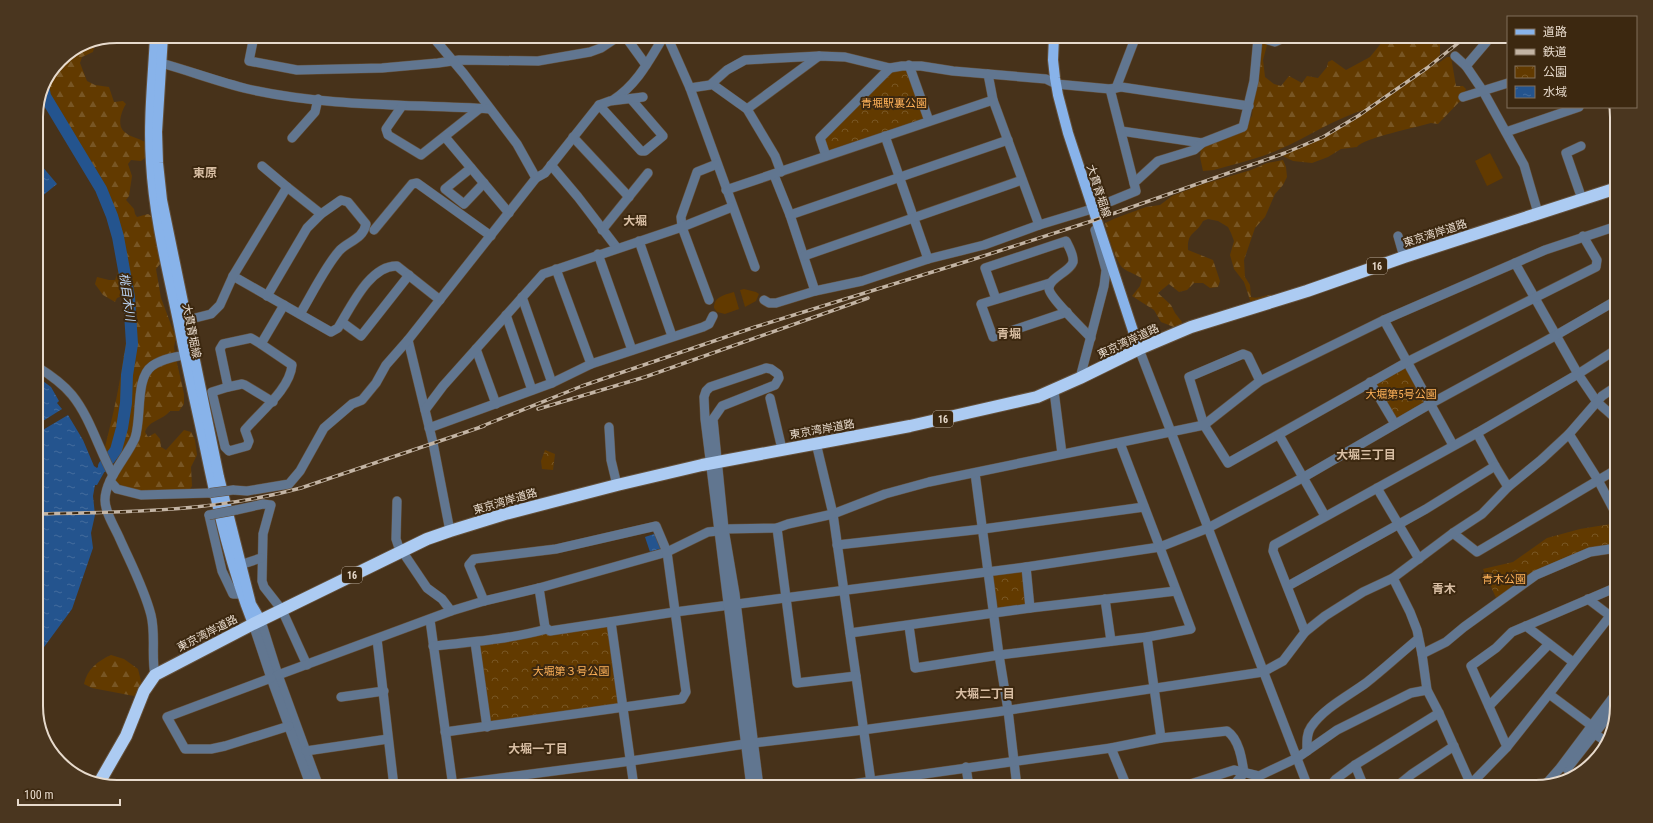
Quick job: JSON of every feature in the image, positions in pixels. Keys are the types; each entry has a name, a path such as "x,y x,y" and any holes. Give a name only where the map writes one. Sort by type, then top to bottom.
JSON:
{"highway":[{"name":"東京湾岸道路","path":"102,778 126,736 144,691 155,675 257,622 402,550 450,530 617,485 714,462 910,426 1013,404 1054,391 1138,349 1191,327 1307,291 1404,257 1610,190"}],"main road":[{"name":"大貫青堀線","path":"155,43 150,131 150,163 154,200 189,355 240,565 257,622"},
{"name":"大貫青堀線","path":"162,43 158,163 162,200 187,320 189,355 227,547 242,594 257,622"},
{"name":"大貫青堀線","path":"1054,43 1053,60 1056,84 1068,133 1138,349"}],"street":[{"path":"253,43 249,61 297,70 382,68 459,60 538,61 590,52 601,48 608,43"},
{"path":"438,43 464,74 517,144 536,178"},
{"path":"630,43 646,65"},
{"path":"43,370 72,395 81,408 117,490 141,495 210,493 233,490 247,491 289,484 300,471 324,428 352,404 362,400 376,383 386,365 408,340 536,178 545,173 599,105 622,94 632,85 660,43"},
{"path":"670,43 690,88 754,267"},
{"path":"764,300 769,303 776,303 815,291 862,280 928,259 984,245 1039,225 1092,209 1136,191 1121,131 1113,88 1133,43"},
{"path":"1134,182 1158,161 1194,150 1202,143 1243,127 1249,106 1255,43"},
{"path":"1466,66 1485,43"},
{"path":"690,88 712,84 727,70 745,60 819,56 845,57 890,68 909,65 1046,79 1056,84 1113,88 1121,87 1249,106"},
{"path":"747,109 819,56"},
{"path":"1455,56 1466,66 1483,91 1524,165 1538,213"},
{"path":"161,63 248,89 318,99 402,106 490,109"},
{"path":"909,65 929,121"},
{"path":"826,156 820,138 890,68"},
{"path":"988,74 993,100 1039,225"},
{"path":"1463,97 1507,83"},
{"path":"712,84 747,109 775,156 777,174 815,291"},
{"path":"610,101 643,97"},
{"path":"292,138 315,112 318,99"},
{"path":"599,105 641,151 645,151 663,136 631,99"},
{"path":"726,190 993,100"},
{"path":"402,106 386,129 388,135 421,155 479,109"},
{"path":"1506,132 1576,108"},
{"path":"1121,131 1202,143"},
{"path":"885,136 928,259"},
{"path":"445,137 509,213"},
{"path":"573,137 629,197"},
{"path":"790,215 899,176 1008,140"},
{"path":"1581,146 1566,152 1582,199"},
{"path":"709,300 682,227 681,217 697,172 717,164"},
{"path":"551,165 578,197 617,248"},
{"path":"262,166 321,214"},
{"path":"471,168 446,189 464,204 484,183"},
{"path":"602,230 648,174"},
{"path":"804,256 1022,180"},
{"path":"374,230 412,184 417,183 424,186 491,236"},
{"path":"187,320 211,314 220,306 233,276 287,187"},
{"path":"267,296 307,228 321,214 341,200 348,202 366,224 365,230 341,249 334,258 300,314"},
{"path":"425,410 443,386 543,274 598,254 682,227 732,207"},
{"path":"1080,378 1092,338 1104,286 1106,270 1094,225 1095,220"},
{"path":"288,726 225,746 211,749 185,749 167,717 451,611 667,552 708,532 721,530 777,528 788,524 833,514 885,494 929,482 1204,425 1260,381 1384,320 1515,263 1583,236 1610,228"},
{"path":"1398,236 1404,257"},
{"path":"1260,381 1248,356 1243,354 1190,377 1204,425 1228,463 1407,362 1596,267 1597,260 1583,236"},
{"path":"996,299 985,268 1066,241 1072,254 1073,262 1069,268 1050,283 981,304 993,337 1066,312"},
{"path":"638,242 672,336"},
{"path":"598,254 632,350"},
{"path":"1515,263 1578,374 1597,402 1610,413"},
{"path":"233,276 332,332 338,328 363,287 376,273 390,266 397,266 440,300"},
{"path":"556,269 590,364"},
{"path":"342,322 361,336 409,275"},
{"path":"1050,283 1048,288 1050,293 1066,312 1092,338"},
{"path":"522,297 552,383"},
{"path":"433,646 475,642 533,633 547,629 550,631 786,597 1026,567 1160,547 1208,528 1304,477 1430,404 1610,304"},
{"path":"261,344 284,305"},
{"path":"506,315 532,390"},
{"path":"429,428 552,383 590,364 710,324 713,316"},
{"path":"1384,320 1453,445"},
{"path":"228,387 220,349 223,344 251,338 292,365 292,372 273,402 246,430 249,441 247,446 229,451 225,447 212,392 228,387 245,385 273,402"},
{"path":"408,340 429,428 450,530"},
{"path":"476,349 496,404"},
{"path":"1138,349 1305,780"},
{"path":"1305,632 1273,551 1274,545 1453,445 1478,433 1610,353"},
{"path":"155,675 151,616 134,570 108,513 105,500 111,478 135,438 139,414 141,382 151,366 168,359 189,355"},
{"path":"714,462 705,419 704,396 706,391 710,387 762,370 771,369 776,371 779,378 775,385 726,404 718,409 713,419 714,462 721,530 749,744 751,780"},
{"path":"1370,382 1395,424"},
{"path":"1054,391 1062,454"},
{"path":"490,780 1008,710 1263,672 1284,660 1305,632 1342,604 1393,578 1453,533 1482,514 1508,487 1541,460 1568,434 1602,396 1610,391"},
{"path":"770,398 782,449"},
{"path":"608,427 611,460 617,485"},
{"path":"1478,433 1508,487"},
{"path":"1568,434 1598,480 1610,503"},
{"path":"1279,435 1325,516"},
{"path":"816,443 833,514 871,780"},
{"path":"909,626 915,668 999,655 1147,637 1191,629 1120,443"},
{"path":"1288,586 1399,525 1495,466"},
{"path":"975,473 1016,780"},
{"path":"1453,533 1477,552 1610,473"},
{"path":"1377,488 1419,559"},
{"path":"397,501 396,539 398,545 427,588 442,600 451,611"},
{"path":"242,594 233,594 222,571 209,515 263,504 272,505 263,534 262,580 264,587 282,610 307,665"},
{"path":"837,545 983,529 1144,506"},
{"path":"445,732 682,699 686,692 667,552 656,526 556,549 474,559 469,565 484,601"},
{"path":"777,528 797,683 856,676"},
{"path":"1422,654 1446,642 1464,627 1536,575 1590,552 1610,549"},
{"path":"240,565 262,558"},
{"path":"1026,567 1030,608"},
{"path":"1393,578 1417,630 1427,690 1454,746 1468,780"},
{"path":"539,588 545,627 547,629"},
{"path":"1507,747 1471,666 1496,648 1512,632 1610,590"},
{"path":"850,633 1030,608 1176,591"},
{"path":"1105,599 1111,641"},
{"path":"1588,599 1610,617"},
{"path":"430,620 452,780"},
{"path":"257,622 288,726 308,780"},
{"path":"611,622 633,780"},
{"path":"1476,780 1507,747 1573,662 1610,622"},
{"path":"1526,626 1573,662"},
{"path":"1147,637 1161,738"},
{"path":"1307,751 1310,728 1319,718 1367,682 1418,638"},
{"path":"377,639 393,780"},
{"path":"475,642 487,726"},
{"path":"1489,706 1549,644"},
{"path":"274,677 306,751 316,780"},
{"path":"1203,780 1234,770 1259,776 1297,758 1337,730 1411,694 1427,690"},
{"path":"341,697 384,691"},
{"path":"1549,694 1602,738"},
{"path":"1561,775 1610,703"},
{"path":"1334,780 1355,765 1439,713"},
{"path":"1551,778 1609,713"},
{"path":"884,780 1014,760 1111,748 1161,738 1227,731 1233,735 1242,759 1244,773 1238,780"},
{"path":"306,751 388,739"},
{"path":"749,744 757,780"},
{"path":"1405,780 1454,746"},
{"path":"1111,748 1124,780"},
{"path":"1355,765 1361,780"},
{"path":"966,767 968,780"}],"green space":[{"path":"1265,43 1267,45 1263,60 1265,77 1274,84 1281,86 1289,76 1302,83 1307,76 1318,78 1327,67 1328,62 1332,60 1346,70 1370,57 1381,43 1440,43 1440,54 1437,64 1447,57 1451,57 1456,86 1463,86 1466,89 1462,99 1438,124 1431,123 1369,140 1357,147 1341,149 1328,157 1312,163 1293,161 1283,156 1354,120 1367,109 1344,117 1270,153 1214,170 1203,171 1200,157 1201,149 1244,127 1252,116 1258,44"},
{"path":"94,47 93,52 82,57 80,63 87,81 95,85 109,87 114,102 123,101 126,104 120,119 121,127 128,135 146,143 145,158 141,161 131,160 128,164 132,176 129,196 126,200 134,209 137,217 148,214 153,217 160,264 156,269 161,298 176,338 174,347 184,394 184,404 179,411 170,411 153,422 145,432 148,437 155,433 160,439 161,447 166,450 184,430 191,432 195,440 197,455 191,467 192,486 190,489 161,492 141,491 122,486 114,480 119,458 113,461 104,451 112,419 126,340 127,313 122,296 117,298 115,302 103,295 95,284 97,277 115,280 120,267 118,249 121,241 120,231 111,212 104,207 88,174 83,157 74,141 54,114 51,102 47,95 49,88 58,72 76,55"},
{"name":"青堀駅裏公園","path":"907,68 926,117 828,154 822,139 892,70"},
{"path":"1490,153 1503,178 1487,186 1475,161"},
{"path":"1283,160 1286,167 1287,177 1283,185 1275,194 1265,217 1255,228 1244,260 1245,277 1250,285 1251,297 1257,298 1270,295 1276,296 1252,306 1244,282 1234,269 1230,255 1234,241 1228,227 1218,221 1208,219 1203,221 1190,236 1188,250 1213,260 1220,281 1218,287 1210,288 1203,283 1194,283 1187,290 1179,292 1169,284 1158,293 1171,305 1182,322 1179,329 1161,322 1154,310 1132,296 1140,286 1142,279 1125,270 1120,265 1112,247 1105,223 1146,207 1160,205 1172,196 1200,185 1251,170 1267,163"},
{"path":"744,289 759,294 756,301 745,307 740,290"},
{"path":"734,292 739,309 725,314 717,312 714,308 714,304 718,298"},
{"name":"大堀第5号公園","path":"1404,367 1408,369 1424,399 1424,403 1398,418 1395,417 1375,386 1376,383"},
{"path":"545,450 555,454 553,470 542,469 541,461"},
{"name":"青木公園","path":"1610,524 1610,547 1590,550 1497,600 1483,569 1513,562 1547,538 1580,529"},
{"path":"1021,571 1023,574 1027,604 998,609 993,577 996,574"},
{"name":"大堀第３号公園","path":"607,625 619,702 617,705 492,722 490,719 479,644"},
{"path":"111,655 124,659 138,669 142,685 134,696 92,688 84,684 90,670"}],"water":[{"path":"43,167 57,184 43,195"},
{"path":"43,381 51,387 59,401 57,403 62,409 43,421"},
{"path":"68,415 83,440 94,466 97,468 103,461 106,469 97,485 95,485 93,496 95,515 91,533 93,548 72,609 43,648 43,430"},
{"path":"657,533 662,548 650,552 645,537"}],"waterway":[{"name":"桃目木川","path":"46,98 101,189 112,216 118,237 129,297 132,344 127,375 126,403 122,428 116,450 104,466"}],"railway":[{"path":"480,427 582,386 755,327 1095,220 1285,153 1323,137 1358,116 1427,68 1458,43"},
{"path":"538,409 645,377 868,298"},
{"path":"43,514 169,509 235,502 268,496 301,488 484,426"}],"district":[{"name":"東原","path":"205,173"},
{"name":"大堀","path":"635,221"},
{"name":"青堀","path":"1009,334"},
{"name":"大堀三丁目","path":"1366,455"},
{"name":"青木","path":"1444,589"},
{"name":"大堀二丁目","path":"985,694"},
{"name":"大堀一丁目","path":"538,749"}]}
